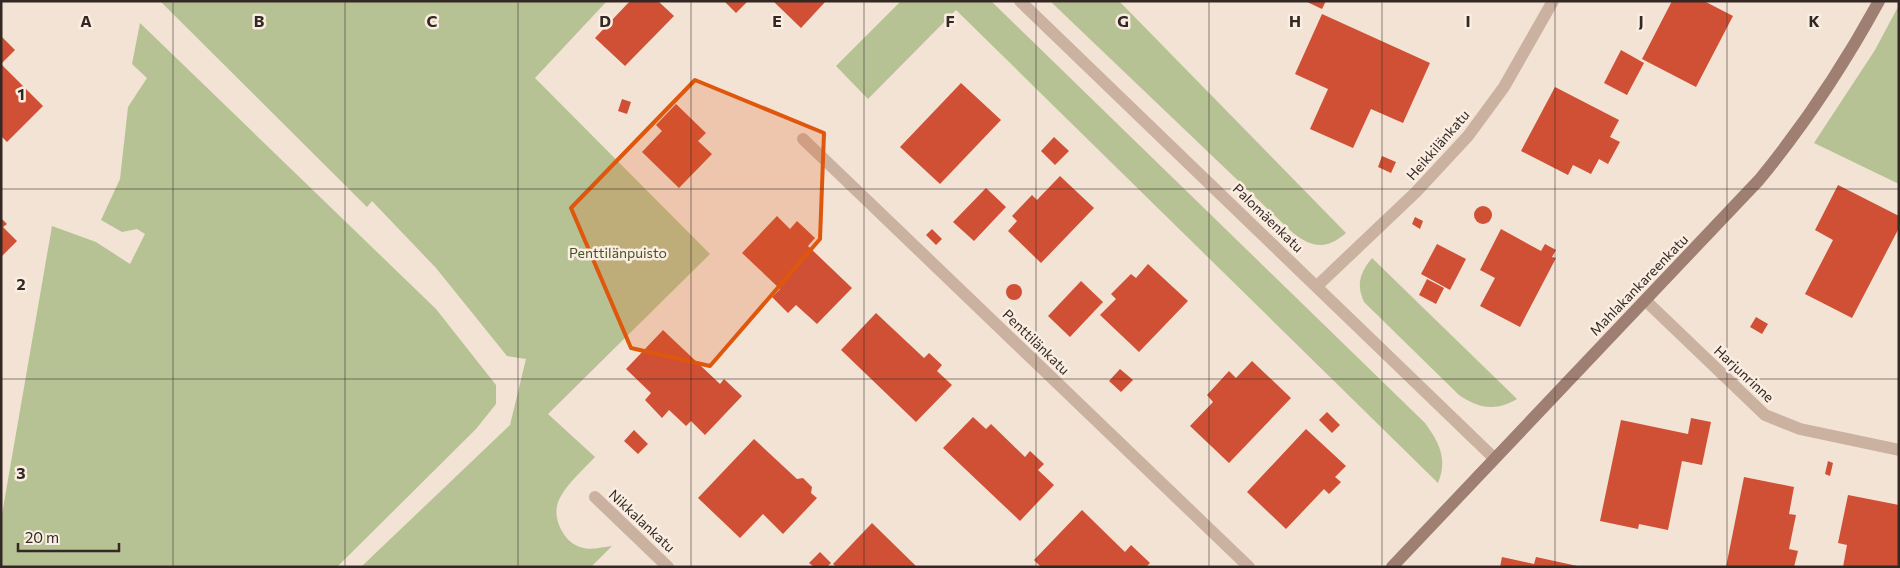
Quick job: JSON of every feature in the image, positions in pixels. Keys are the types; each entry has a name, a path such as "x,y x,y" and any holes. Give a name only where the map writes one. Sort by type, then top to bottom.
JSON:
{"street":[{"name":"Palomäenkatu","path":"1020,1 1318,286 1494,458"},
{"name":"Heikkilänkatu","path":"1318,286 1416,192 1468,136 1504,87 1554,1"},
{"name":"Mahlakankareenkatu","path":"1392,567 1759,180 1788,145 1858,40 1879,1"},
{"name":"Penttilänkatu","path":"803,139 1249,567"},
{"name":"Harjunrinne","path":"1646,300 1765,415 1800,429 1899,450"},
{"name":"Nikkalankatu","path":"595,497 668,567"}],"highlighted area":[{"path":"695,80 824,133 820,239 710,366 631,348 571,208"}],"green space":[{"name":"Penttilänpuisto","path":"160,1 607,1 535,78 710,254 548,414 595,457 565,490 558,502 557,509 558,522 561,529 564,535 574,544 588,549 612,546 591,567 361,567 510,425 526,359 507,356 436,268 372,201 367,207"},
{"path":"901,1 991,1 1425,423 1438,444 1442,458 1441,474 1438,483 956,10 868,99 836,66"},
{"path":"1050,1 1119,1 1346,233 1332,242 1320,245 1307,242 1293,233"},
{"path":"1899,5 1899,184 1814,143 1875,50"},
{"path":"140,23 436,309 496,385 496,404 476,429 337,567 1,567 1,520 52,226 96,242 130,264 145,234 137,229 122,232 101,220 120,179 128,107 147,78 132,64"},
{"path":"1372,258 1517,399 1501,406 1487,407 1473,403 1459,395 1364,302 1360,290 1360,279"}],"building":[{"path":"630,1 658,1 674,16 625,66 595,38"},
{"path":"724,1 748,1 736,13"},
{"path":"773,1 826,1 801,28"},
{"path":"1305,1 1326,1 1322,9"},
{"path":"1672,1 1704,1 1733,16 1696,87 1642,59"},
{"path":"1322,14 1430,63 1403,123 1371,109 1353,148 1310,129 1328,89 1295,74"},
{"path":"1,36 15,50 1,64"},
{"path":"1621,50 1644,63 1627,95 1604,83"},
{"path":"1,64 43,106 7,142 1,136"},
{"path":"961,83 1001,120 940,184 900,147"},
{"path":"1555,87 1619,120 1610,137 1620,142 1608,164 1599,159 1591,174 1573,165 1568,175 1521,151"},
{"path":"622,99 631,102 627,114 618,111"},
{"path":"676,104 706,133 698,141 712,154 679,188 642,152 662,131 656,125"},
{"path":"1054,137 1069,151 1055,165 1041,151"},
{"path":"1382,156 1396,162 1391,173 1378,167"},
{"path":"1060,176 1094,208 1041,263 1008,231 1017,221 1012,216 1032,195 1037,200"},
{"path":"1838,185 1899,216 1899,228 1852,318 1805,294 1833,240 1815,230"},
{"path":"986,188 1006,207 974,241 953,222"},
{"path":"1479,206 1487,206 1492,211 1490,222 1479,224 1474,219 1474,211"},
{"path":"777,216 790,229 797,221 815,238 808,246 852,288 817,324 796,305 788,313 772,297 780,289 742,253"},
{"path":"1415,217 1423,221 1420,229 1412,224"},
{"path":"1,218 7,224 3,227 17,241 1,257"},
{"path":"932,229 942,239 936,245 926,235"},
{"path":"1501,229 1541,251 1545,244 1556,250 1552,257 1556,258 1520,327 1480,306 1495,278 1480,270"},
{"path":"1437,244 1466,259 1450,290 1421,274"},
{"path":"1148,264 1188,301 1139,352 1100,315 1116,299 1111,294 1131,274 1136,278"},
{"path":"1427,279 1444,288 1436,304 1419,295"},
{"path":"1081,281 1103,302 1070,337 1048,316"},
{"path":"1014,284 1020,286 1022,292 1020,298 1014,300 1008,298 1006,292 1008,286"},
{"path":"876,313 924,358 929,353 942,365 937,371 952,385 916,422 841,350"},
{"path":"1756,317 1768,324 1762,334 1750,327"},
{"path":"663,330 720,384 724,379 742,396 705,435 691,421 686,426 669,410 662,418 645,400 651,393 626,369"},
{"path":"1252,361 1291,398 1229,463 1190,426 1213,402 1207,395 1229,371 1236,378"},
{"path":"1120,369 1133,380 1121,392 1109,381"},
{"path":"1327,412 1340,425 1332,433 1319,420"},
{"path":"973,417 986,429 991,424 1025,457 1030,451 1044,464 1038,470 1054,485 1020,521 943,448"},
{"path":"1691,418 1711,422 1702,465 1682,461 1668,530 1639,524 1638,529 1600,521 1621,420 1688,434"},
{"path":"1306,429 1346,466 1335,477 1341,482 1329,494 1324,489 1286,529 1247,492"},
{"path":"634,430 648,444 638,454 624,441"},
{"path":"754,439 797,479 803,478 812,487 811,493 817,498 783,534 763,514 740,538 698,498"},
{"path":"1828,461 1833,463 1830,476 1825,474"},
{"path":"1744,477 1794,487 1789,514 1796,515 1789,549 1798,551 1794,567 1726,567"},
{"path":"1848,495 1899,505 1899,567 1843,567 1847,545 1838,543"},
{"path":"1082,510 1125,552 1131,545 1150,563 1146,567 1041,567 1034,560"},
{"path":"872,523 917,567 836,567 833,564"},
{"path":"820,552 831,563 827,567 814,567 809,563"},
{"path":"1502,557 1534,564 1536,557 1582,567 1500,567"}]}
